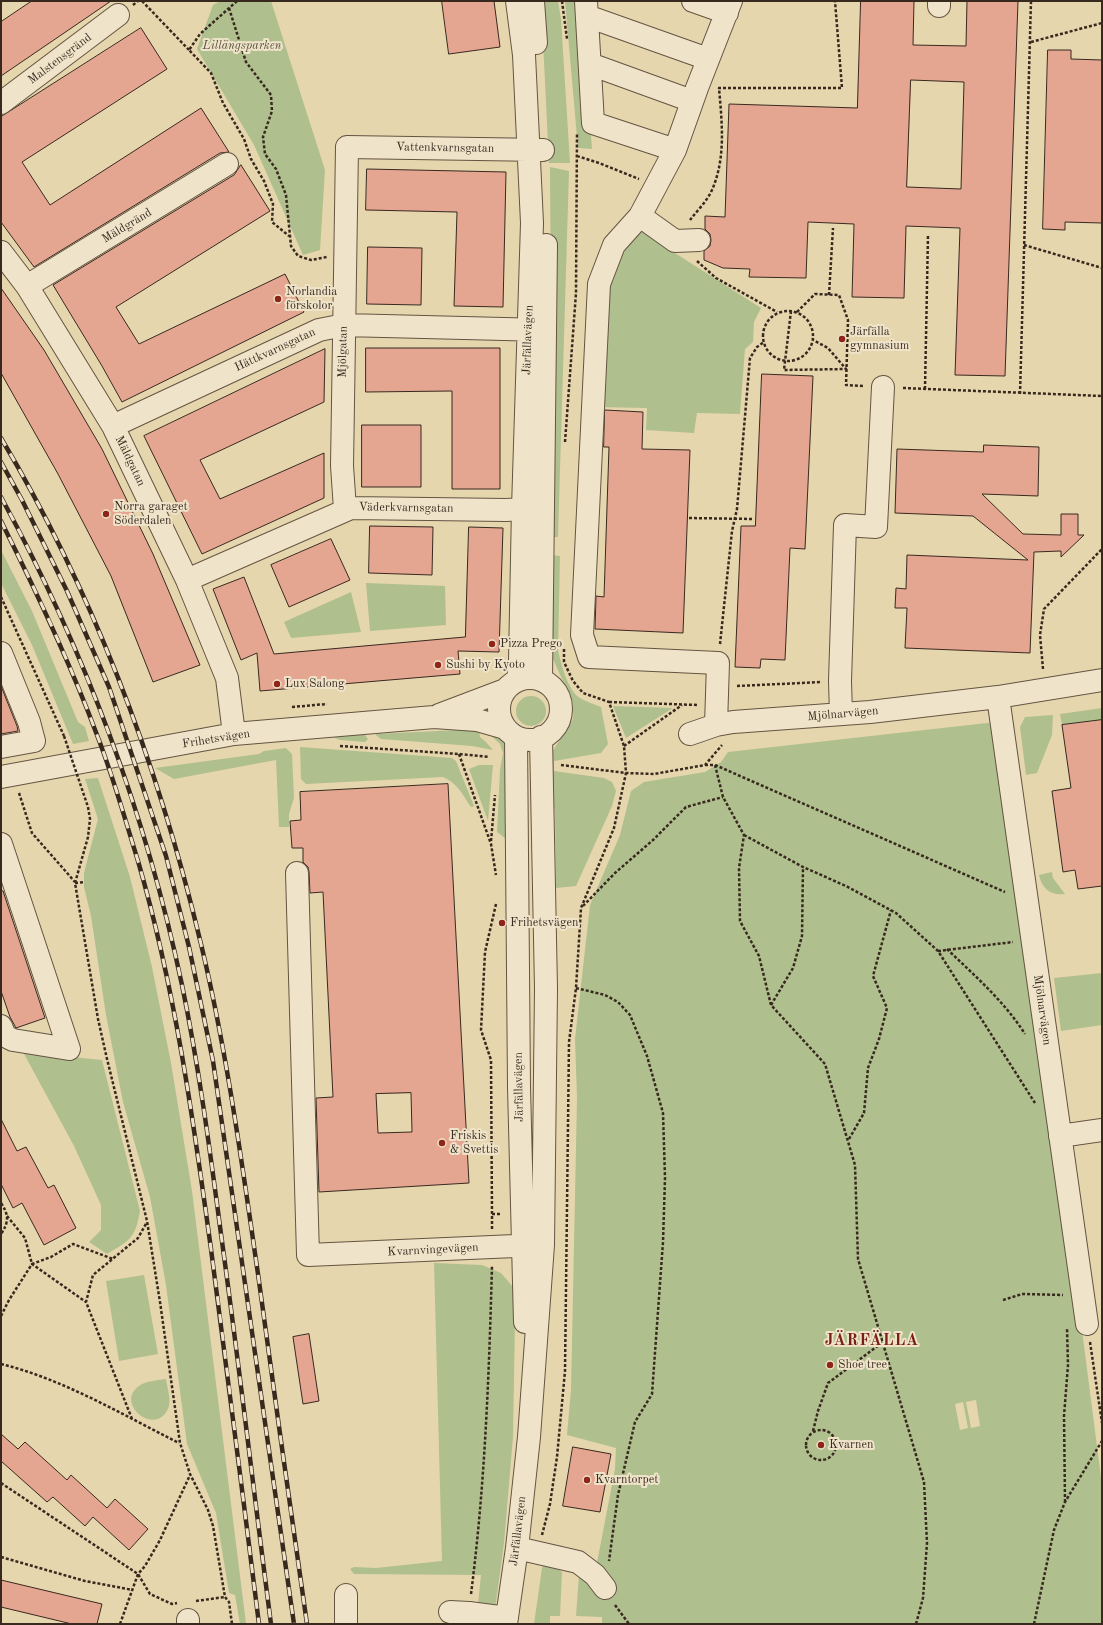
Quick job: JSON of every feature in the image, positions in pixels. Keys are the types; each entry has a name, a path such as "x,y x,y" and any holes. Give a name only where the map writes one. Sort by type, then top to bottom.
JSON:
{"street":[{"name":"Järfällavägen","path":"517,1 536,150"},
{"name":"Järfällavägen","path":"511,685 520,662 533,508 537,330 532,223 536,150 541,106 533,1"},
{"path":"693,1 729,7 708,59 675,150 640,216 614,246 599,284 582,635 588,657 718,663 721,734"},
{"path":"675,150 593,123 587,8 708,59"},
{"name":"Malstensgränd","path":"1,103 118,15"},
{"path":"590,64 695,94"},
{"name":"Vattenkvarnsgatan","path":"347,147 536,150"},
{"name":"Mjölgatan","path":"345,509 342,466 347,147"},
{"name":"Mäldgränd","path":"27,286 227,164"},
{"path":"640,216 675,241 699,240"},
{"name":"Mäldgatan","path":"1,252 27,286 113,426 187,580 227,678 234,734"},
{"name":"Hättkvarnsgatan","path":"113,426 319,330 344,325 537,330"},
{"path":"841,714 840,681 845,525 876,527 883,387"},
{"name":"Järfällavägen","path":"533,508 541,680"},
{"name":"Väderkvarnsgatan","path":"187,580 345,509 506,510 533,508"},
{"path":"1,654 29,722 34,741 1,747"},
{"path":"530,678 541,680 548,684 556,692 560,708 559,718 554,727 541,737 529,740 511,732 500,718 498,707 500,699 511,685 530,678"},
{"name":"Mjölnarvägen","path":"690,734 721,734 733,722 841,714 998,697 1102,680"},
{"name":"Frihetsvägen","path":"434,717 511,685"},
{"name":"Mjölnarvägen","path":"998,697 1031,940 1083,1297 1077,1325"},
{"name":"Frihetsvägen","path":"1,777 234,734 434,717 477,720 511,732"},
{"name":"Järfällavägen","path":"511,732 522,1214 533,1245"},
{"name":"Järfällavägen","path":"507,1621 527,1550 533,1245 543,1214 546,989 541,737"},
{"path":"1,844 69,1049 13,1040 5,1036 1,1026"},
{"name":"Kvarnvingevägen","path":"297,874 308,1255 533,1245"},
{"path":"1060,1136 1102,1130"},
{"path":"527,1550 578,1562 595,1575 605,1588"},
{"path":"346,1595 346,1624"},
{"path":"454,1612 507,1621"}],"path":[{"path":"142,1 211,74 222,103 244,139 251,159 264,182 273,204 272,222 290,236"},
{"path":"189,50 200,34 237,1"},
{"path":"695,94 719,88 842,88 835,1"},
{"path":"1020,394 1031,1"},
{"path":"229,8 246,62 271,95 272,111 263,137 265,154 276,169 286,195 291,246 298,256 311,260 329,256"},
{"path":"1030,42 1102,24"},
{"path":"719,88 722,126 721,161 712,192 675,241 716,278 777,312"},
{"path":"577,156 599,162 656,186"},
{"path":"829,295 833,228"},
{"path":"925,389 928,236"},
{"path":"1024,245 1102,268"},
{"path":"797,312 815,294 840,295 848,320 846,385 1020,394 1102,396"},
{"path":"791,311 784,370 846,370"},
{"path":"791,311 797,312 805,317 811,325 813,340 810,348 802,356 794,360 785,361 773,356 766,349 763,332 765,324 770,317 777,312 791,311"},
{"path":"813,340 828,348 846,370"},
{"path":"718,663 732,531 737,509 750,358 757,347 764,342"},
{"path":"689,518 752,519"},
{"path":"1044,675 1040,634 1044,609 1102,549"},
{"path":"1,597 64,736 88,807 90,819 88,836 75,883 107,1059 147,1221 180,1444 190,1474 208,1510 213,1526 224,1597 229,1602 232,1624"},
{"path":"718,687 840,681"},
{"path":"624,746 683,705"},
{"path":"705,765 720,747 721,734"},
{"path":"333,746 489,757"},
{"path":"458,754 491,844 496,879"},
{"path":"555,764 626,773 654,774 705,765 715,765 1026,901"},
{"path":"715,765 723,797 744,835 802,867 846,886 891,910 938,951 1032,1101 1038,1106"},
{"path":"71,774 79,773"},
{"path":"527,1550 550,1504 559,1441 565,1371 569,1042 576,988 581,908 614,828 626,773"},
{"path":"19,791 32,832 75,883"},
{"path":"491,844 495,793"},
{"path":"581,908 615,873 653,840 686,807 723,797"},
{"path":"744,835 739,868 740,921 759,956 771,1005 825,1064 855,1165 858,1260 924,1482 927,1543 923,1598 916,1624"},
{"path":"771,1005 793,968 802,936 802,867"},
{"path":"75,883 85,882"},
{"path":"454,1612 480,1527 489,1388 492,1247 491,1060 481,1030 485,952 497,900"},
{"path":"849,1139 864,1112 868,1068 879,1039 887,1008 873,976 891,910"},
{"path":"938,951 1031,940"},
{"path":"947,949 997,998 1013,1016 1026,1035"},
{"path":"576,988 605,995 618,1002 630,1015 647,1056 663,1113 665,1178 663,1242 652,1394 635,1422 618,1496 605,1588 613,1603 629,1624"},
{"path":"1,1203 6,1210 7,1216 7,1226 1,1234"},
{"path":"543,1214 567,1213"},
{"path":"492,1214 522,1214"},
{"path":"7,1216 25,1238 32,1264 86,1302 132,1419"},
{"path":"86,1302 93,1275 138,1238 147,1221"},
{"path":"1,1316 9,1300 32,1264 51,1257 73,1244 113,1259"},
{"path":"1003,1300 1022,1294 1083,1297"},
{"path":"1077,1325 1102,1423"},
{"path":"1065,1502 1064,1416 1068,1365 1077,1325"},
{"path":"813,1431 818,1429 826,1430 834,1437 837,1447 835,1453 831,1457 821,1461 812,1458 808,1454 806,1448 806,1442 813,1431 818,1411 828,1384 883,1342"},
{"path":"1,1364 19,1368 76,1391 180,1444"},
{"path":"1034,1624 1054,1530 1065,1502 1102,1441"},
{"path":"120,1624 138,1574 145,1566 160,1540 190,1474"},
{"path":"1,1483 138,1574 150,1594 188,1612 224,1597"},
{"path":"1,1557 85,1581 133,1590"}],"green space":[{"name":"Lillängsparken","path":"220,1 271,1 325,170 320,250 303,255 254,145 197,49 213,5"},
{"path":"541,1 558,1 561,19 570,163 549,163"},
{"path":"565,1 581,1 592,149 578,148"},
{"path":"550,167 569,171 558,537 546,537 551,335"},
{"path":"634,229 642,232 761,308 754,322 753,342 745,349 740,414 697,413 694,433 646,430 647,408 595,407 602,284"},
{"path":"1,550 32,611 78,722 85,727 89,741 73,744 32,645 1,583"},
{"path":"550,555 560,556 558,650 563,669 572,690 576,695 601,707 608,744 601,753 554,761 554,771 604,778 612,782 616,791 612,806 576,886 556,888 555,812 546,772 547,760 573,719 572,701 552,657"},
{"path":"366,583 445,586 446,625 370,631"},
{"path":"351,592 361,632 291,638 284,622"},
{"path":"531,696 542,700 546,711 542,722 531,726 520,722 516,711 520,700"},
{"path":"613,706 673,708 626,738"},
{"path":"1102,708 1102,720 1062,725 1060,714"},
{"path":"1053,715 1052,735 1037,773 1026,775 1020,727 1025,717"},
{"path":"996,722 1058,1145 1102,1485 1102,1624 602,1624 602,1617 576,1616 579,1575 596,1568 615,1469 616,1448 567,1435 571,1390 577,1098 575,1039 590,905 620,835 631,791 644,782 705,772 721,762 728,752","holes":["976,1400 980,1426 971,1428 966,1402","963,1402 968,1428 960,1430 955,1404"]},
{"path":"479,729 480,737 493,750 472,746 381,739 376,735 376,734"},
{"path":"487,732 495,732 506,744 506,839 497,832 500,770 503,753 500,744"},
{"path":"364,734 368,739 365,742 340,740 333,737"},
{"path":"300,747 452,758 456,761 474,806 470,806 456,785 443,777 306,784 301,779"},
{"path":"286,748 292,754 294,798 289,814 289,827 279,827 276,760 174,779 155,768 259,754 264,751"},
{"path":"479,765 493,765 488,821 469,769"},
{"path":"98,778 130,877 152,967 171,1063 192,1191 246,1624 240,1624 235,1595 229,1593 216,1513 187,1444 166,1285 150,1197 123,1102 106,1015 91,916 84,887 84,873 98,819 85,779"},
{"path":"1052,872 1053,878 1065,894 1051,893 1042,884 1039,875"},
{"path":"1102,973 1102,1025 1061,1031 1054,978"},
{"path":"23,1052 102,1060 140,1211 136,1228 130,1238 107,1254 89,1242 101,1230 101,1205 74,1146"},
{"path":"434,1263 482,1265 501,1273 514,1288 515,1319 513,1437 504,1543 493,1624 476,1624 481,1575 354,1574 350,1569 354,1567 376,1568 442,1561"},
{"path":"144,1275 158,1354 119,1361 106,1281"},
{"path":"166,1379 169,1406 163,1416 156,1419 147,1419 139,1414 134,1408 131,1400 134,1392 142,1384"},
{"path":"543,1566 555,1567 562,1572 560,1616 550,1616 550,1624 534,1624 542,1568"}],"building":[{"path":"32,1 111,1 1,76 1,22"},
{"path":"442,1 494,1 500,47 449,54"},
{"path":"861,1 914,1 913,45 966,46 967,1 1018,1 1005,376 955,375 960,228 906,226 904,298 852,297 854,224 808,222 806,278 749,277 750,269 723,268 704,260 704,251 710,246 711,240 710,234 705,229 705,216 725,217 729,104 857,108","holes":["911,80 964,82 961,189 907,187"]},
{"path":"141,28 167,69 22,162 50,205 201,108 229,152 220,153 34,267 1,222 1,117"},
{"path":"1048,50 1071,50 1071,59 1102,60 1102,223 1065,222 1065,230 1043,229"},
{"path":"241,165 270,211 116,307 139,344 285,274 304,312 122,402 53,285 234,175"},
{"path":"367,169 506,172 503,307 454,306 457,212 366,210"},
{"path":"368,247 422,248 421,305 367,304"},
{"name":"Norra garaget Söderdalen","path":"1,288 44,350 102,449 153,554 200,665 153,682 111,576 58,474 1,373"},
{"path":"366,348 500,348 500,489 452,489 452,391 366,392"},
{"path":"325,349 324,402 200,460 220,499 324,453 324,498 202,554 144,436"},
{"path":"762,374 813,376 805,549 790,548 785,660 761,659 760,668 735,667 741,526 755,526"},
{"path":"605,410 643,412 642,449 690,450 683,633 595,629 596,596 604,597 609,447 604,447"},
{"path":"362,425 421,425 421,487 362,487"},
{"path":"984,445 1039,447 1038,496 982,494 1023,534 1061,535 1061,514 1078,514 1078,535 1084,535 1061,557 1061,551 1034,552 1030,653 905,648 907,608 895,608 896,588 906,589 907,555 1028,560 973,516 895,513 897,449 983,452"},
{"path":"370,526 433,527 432,575 369,573"},
{"path":"469,527 503,528 499,652 458,651 460,674 260,691 257,653 241,660 213,589 244,577 274,654 465,637"},
{"path":"331,539 350,580 289,607 271,565"},
{"path":"1,686 17,726 18,731 1,734"},
{"path":"1102,720 1102,886 1078,889 1075,870 1063,872 1052,791 1071,788 1062,725"},
{"path":"448,784 469,1183 319,1192 316,1098 333,1097 323,892 310,893 309,872 308,867 303,862 303,848 292,848 290,821 301,820 300,792","holes":["411,1093 412,1132 378,1133 376,1094"]},
{"path":"3,891 45,1018 16,1028 10,1017 1,991 1,892"},
{"path":"1,1119 17,1151 26,1147 48,1188 54,1185 76,1228 44,1245 22,1203 13,1208 1,1184"},
{"path":"309,1334 319,1401 303,1404 293,1337"},
{"path":"1,1434 18,1449 25,1442 67,1480 71,1475 107,1508 115,1499 148,1529 129,1550 93,1517 85,1526 53,1497 47,1502 1,1461"},
{"name":"Kvarntorpet","path":"573,1447 611,1454 600,1512 563,1506"},
{"path":"1,1580 102,1604 97,1624 72,1624 1,1607"}],"railway":[{"path":"1,438 35,497 66,558 94,620 144,748 184,878 201,944 219,1026 233,1108 307,1624"},
{"path":"1,462 22,500 67,591 109,687 166,856 189,947 213,1061 294,1624"},
{"path":"1,497 59,613 109,734 131,796 167,921 182,985 204,1109 271,1624"},
{"path":"1,521 40,600 87,708 119,798 151,909 173,1005 190,1102 211,1249 259,1624"}],"place":[{"name":"Norlandia förskolor","path":"278,299"},
{"name":"Järfälla gymnasium","path":"842,339"},
{"name":"Norra garaget Söderdalen","path":"106,514"},
{"name":"Pizza Prego","path":"492,644"},
{"name":"Sushi by Kyoto","path":"438,665"},
{"name":"Lux Salong","path":"277,684"},
{"name":"Frihetsvägen","path":"502,923"},
{"name":"Friskis & Svettis","path":"442,1143"},
{"name":"Shoe tree","path":"830,1365"},
{"name":"Kvarnen","path":"821,1445"},
{"name":"Kvarntorpet","path":"587,1480"}],"district":[{"name":"JÄRFÄLLA","path":"872,1341"}]}
